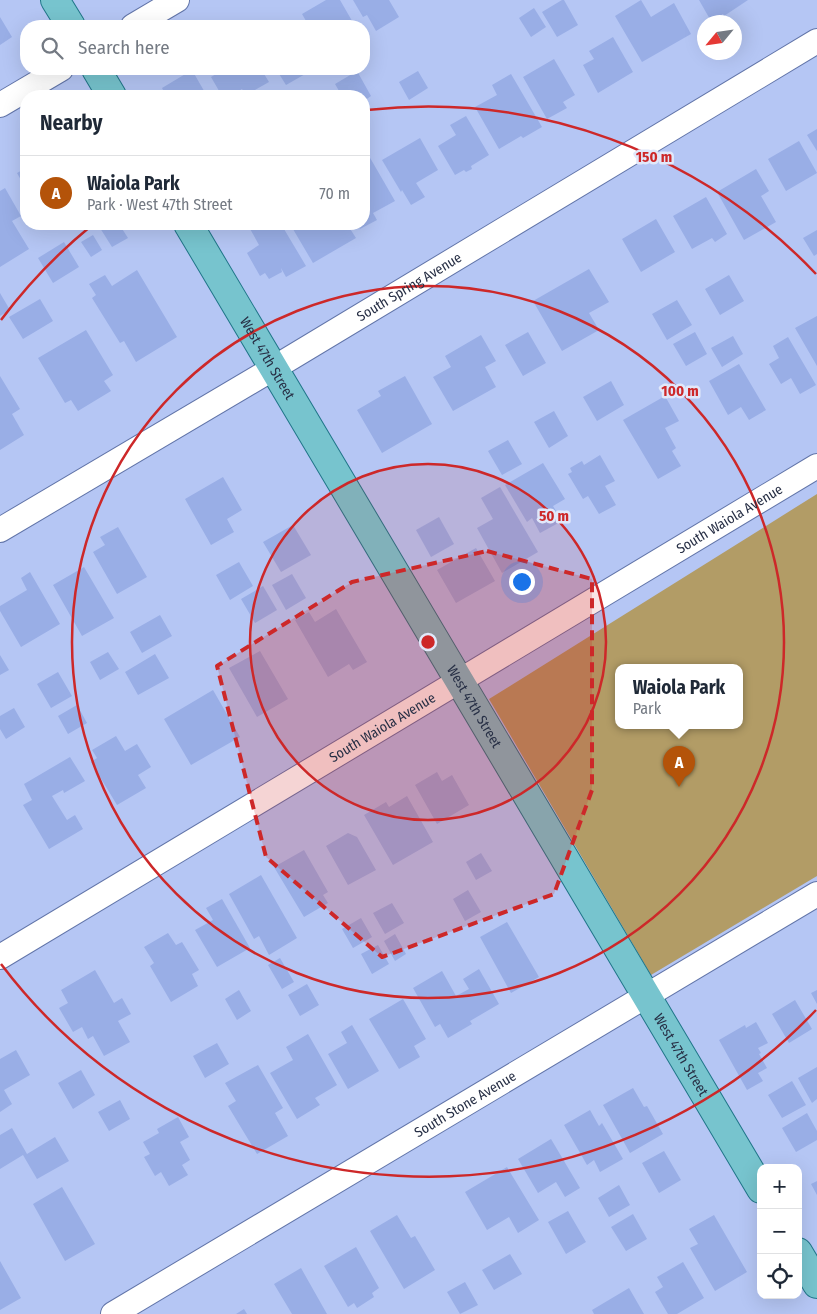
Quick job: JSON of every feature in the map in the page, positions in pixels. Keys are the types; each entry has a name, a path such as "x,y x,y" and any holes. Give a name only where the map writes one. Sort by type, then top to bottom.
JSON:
{"main road":[{"path":"55,0 67,20"},
{"path":"100,75 108,90"},
{"name":"West 47th Street","path":"192,230 757,1182"},
{"path":"799,1254 817,1284"}],"street":[{"path":"143,20 177,0"},
{"name":"South Spring Avenue","path":"0,530 274,368 817,41"},
{"path":"26,90 52,75"},
{"path":"0,105 20,93"},
{"name":"South Waiola Avenue","path":"0,957 458,680 817,466"},
{"name":"South Stone Avenue","path":"113,1314 817,894"}],"highlighted area":[{"path":"487,551 592,579 592,790 554,894 382,957 266,857 217,666 352,582"}],"shaded area":[{"path":"817,494 817,876 651,975 489,699"}],"building":[{"path":"326,0 340,0 352,20 306,20 302,14"},
{"path":"353,0 389,0 399,17 376,31 367,15 363,17"},
{"path":"564,0 578,25 557,37 542,12"},
{"path":"641,0 651,17 674,3 691,34 642,62 615,16"},
{"path":"699,0 748,0 726,15 708,15"},
{"path":"534,8 546,27 531,37 519,18"},
{"path":"0,17 12,37 0,45"},
{"path":"613,37 633,72 598,93 583,65 594,59 589,51"},
{"path":"554,59 575,95 563,102 567,108 547,119 523,77"},
{"path":"418,71 428,88 409,100 399,82"},
{"path":"511,74 542,127 523,138 521,136 499,149 475,107 497,95 492,85"},
{"path":"184,75 195,75 204,90 163,90 162,88"},
{"path":"214,75 265,75 269,82 255,90 219,90 211,77"},
{"path":"280,75 304,75 286,85"},
{"path":"350,75 359,75 368,90 338,90 335,84"},
{"path":"466,116 489,155 471,166 472,169 466,172 464,170 455,175 438,146 456,135 450,125"},
{"path":"817,129 817,151 807,135"},
{"path":"420,138 438,170 416,183 425,197 411,205 382,160"},
{"path":"799,141 817,173 786,191 768,159"},
{"path":"370,158 395,201 373,213 377,220 370,224"},
{"path":"756,169 769,191 761,196 776,222 744,240 717,192"},
{"path":"5,188 20,214 20,217 12,221 29,249 0,267 0,191"},
{"path":"706,197 727,234 715,242 712,238 692,249 673,216"},
{"path":"656,219 675,252 641,272 622,239"},
{"path":"101,230 123,230 128,238 112,247"},
{"path":"251,230 285,230 306,266 286,277 281,268 282,272 269,279 265,273 260,276 247,253 259,245"},
{"path":"294,230 351,230 356,238 313,263"},
{"path":"817,230 817,254 814,256 803,238"},
{"path":"93,235 102,250 91,257 81,242"},
{"path":"64,242 79,267 53,283 38,258"},
{"path":"589,269 609,302 589,313 599,330 562,351 533,301"},
{"path":"137,270 177,337 136,362 124,341 120,343 92,298 96,295 89,284 105,275 112,286"},
{"path":"729,275 744,301 720,315 705,289"},
{"path":"0,293 10,310 0,316"},
{"path":"40,299 53,321 23,339 9,317"},
{"path":"677,300 692,325 667,340 652,314"},
{"path":"817,316 817,366 795,328"},
{"path":"86,330 113,375 104,381 111,391 78,411 71,400 65,403 38,358"},
{"path":"528,332 546,363 523,376 505,345"},
{"path":"695,332 707,354 686,366 673,344"},
{"path":"481,335 496,361 485,367 496,387 453,411 433,377 451,367 445,356"},
{"path":"733,336 743,354 722,367 711,348"},
{"path":"788,337 816,385 800,394 791,378 781,384 769,364 779,358 773,346"},
{"path":"739,364 766,410 749,420 741,407 728,415 709,381"},
{"path":"0,376 20,409 12,414 24,435 0,450"},
{"path":"405,376 432,424 382,453 357,410 381,396 378,391"},
{"path":"611,381 624,405 597,421 583,397"},
{"path":"665,396 679,421 665,428 676,448 672,451 681,466 658,479 623,420"},
{"path":"554,411 568,436 549,448 534,422"},
{"path":"508,440 522,464 502,475 488,451"},
{"path":"600,455 615,481 605,486 616,505 599,514 588,496 583,499 568,474 572,472 570,468 582,461 584,465"},
{"path":"543,463 565,499 553,506 562,521 540,533 532,518 527,522 505,485"},
{"path":"223,477 242,510 227,519 234,532 211,545 185,499"},
{"path":"500,487 538,552 502,573 477,528 493,519 481,498"},
{"path":"439,517 454,544 431,557 416,530"},
{"path":"293,525 311,555 281,572 263,542"},
{"path":"118,527 147,577 117,594 93,552 105,545 100,537"},
{"path":"476,548 495,581 456,603 437,570"},
{"path":"239,562 253,586 230,600 216,575"},
{"path":"84,567 114,618 82,636 53,585"},
{"path":"30,572 60,624 21,647 0,611 0,606 27,590 21,578"},
{"path":"292,574 306,598 286,610 272,585"},
{"path":"263,586 277,610 255,623 241,599"},
{"path":"336,609 367,662 353,670 349,664 328,677 295,620 309,612 315,622"},
{"path":"160,615 172,636 142,653 130,632"},
{"path":"260,651 288,699 257,717 229,668"},
{"path":"108,652 119,669 100,680 90,662"},
{"path":"155,654 169,678 138,695 125,672"},
{"path":"0,655 9,670 0,675"},
{"path":"58,672 72,696 51,708 37,684"},
{"path":"213,690 240,737 191,765 164,719"},
{"path":"77,705 87,723 68,734 58,716"},
{"path":"14,708 25,727 6,739 0,729 0,716"},
{"path":"116,736 125,751 137,744 151,767 138,775 146,788 117,805 91,762 97,758 92,750"},
{"path":"70,757 85,781 64,793 63,790 52,796 67,820 75,815 83,829 49,849 23,805 32,800 24,784"},
{"path":"437,772 442,781 452,775 469,805 437,824 415,785"},
{"path":"407,796 433,842 393,865 364,815 386,802 389,807"},
{"path":"348,833 357,837 376,870 348,885 326,846"},
{"path":"304,850 328,892 323,895 328,903 304,917 274,867"},
{"path":"481,853 492,871 476,880 466,862"},
{"path":"261,875 297,938 269,955 259,936 254,939 229,894"},
{"path":"468,890 481,912 465,921 453,899"},
{"path":"222,899 250,948 217,967 195,930 213,920 206,908"},
{"path":"392,903 404,923 385,934 373,913"},
{"path":"361,918 372,937 353,948 342,929"},
{"path":"507,922 539,977 511,993 480,937"},
{"path":"168,933 176,945 182,942 199,970 192,974 198,986 171,1002 150,966 154,963 144,947"},
{"path":"395,934 406,954 395,961 384,941"},
{"path":"378,945 389,964 372,974 361,954"},
{"path":"280,958 294,982 282,989 268,965"},
{"path":"479,969 499,1004 470,1021 472,1024 448,1038 440,1024 435,1027 413,988 442,971 456,996 469,989 463,979"},
{"path":"95,970 114,1003 122,998 131,1014 118,1021 130,1042 104,1056 93,1036 88,1039 82,1027 73,1032 59,1008 68,1003 61,990"},
{"path":"307,984 319,1005 300,1016 288,995"},
{"path":"239,990 251,1011 237,1020 225,999"},
{"path":"817,990 817,1004 811,993"},
{"path":"403,999 426,1039 414,1046 420,1057 399,1069 369,1019"},
{"path":"795,1000 812,1029 789,1043 772,1014"},
{"path":"756,1022 768,1043 758,1048 761,1053 759,1054 767,1068 758,1073 763,1081 747,1090 719,1040 745,1025 746,1028"},
{"path":"352,1025 379,1071 348,1089 328,1054 347,1043 341,1032"},
{"path":"308,1034 337,1085 315,1098 320,1105 297,1119 270,1073 293,1060 286,1047"},
{"path":"217,1043 229,1064 205,1078 193,1056"},
{"path":"16,1050 30,1075 4,1090 12,1104 0,1112 0,1059"},
{"path":"258,1065 283,1108 275,1113 288,1136 257,1154 228,1106 236,1101 225,1083"},
{"path":"817,1067 817,1099 812,1103 798,1078"},
{"path":"81,1070 95,1095 73,1109 58,1083"},
{"path":"792,1081 806,1105 782,1118 768,1095"},
{"path":"633,1088 644,1107 647,1106 663,1134 630,1153 603,1105"},
{"path":"120,1100 130,1119 109,1131 98,1112"},
{"path":"590,1110 599,1126 602,1123 623,1159 600,1172 594,1160 587,1165 564,1125"},
{"path":"807,1113 817,1131 817,1140 796,1152 782,1128"},
{"path":"178,1117 189,1137 180,1142 190,1160 182,1165 188,1175 169,1186 161,1172 155,1176 144,1157 150,1154 143,1142 159,1133 157,1129"},
{"path":"12,1128 27,1154 55,1137 69,1161 37,1179 23,1155 0,1169 0,1135"},
{"path":"551,1139 580,1188 565,1197 556,1182 538,1193 518,1159"},
{"path":"664,1151 681,1180 659,1193 642,1163"},
{"path":"507,1167 539,1220 518,1233 509,1217 487,1230 465,1192"},
{"path":"817,1181 817,1195 811,1184"},
{"path":"619,1185 630,1205 609,1217 598,1198"},
{"path":"62,1187 95,1244 65,1261 33,1204"},
{"path":"568,1211 586,1242 566,1254 548,1222"},
{"path":"633,1214 647,1239 626,1251 611,1227"},
{"path":"397,1215 411,1238 415,1236 435,1270 404,1289 370,1231"},
{"path":"714,1215 747,1272 715,1291 690,1248 698,1244 689,1229"},
{"path":"356,1247 379,1288 372,1293 374,1297 357,1308 354,1303 348,1307 324,1266"},
{"path":"510,1254 522,1274 494,1290 482,1270"},
{"path":"0,1261 21,1298 0,1310"},
{"path":"683,1262 704,1298 677,1314 668,1314 655,1292 663,1287 657,1277"},
{"path":"301,1268 327,1314 292,1314 274,1284"},
{"path":"465,1282 478,1305 460,1314 447,1292"},
{"path":"629,1288 644,1314 594,1314 592,1310"},
{"path":"244,1309 247,1314 236,1314"}],"place":[{"name":"Waiola Park","path":"679,787"}]}
